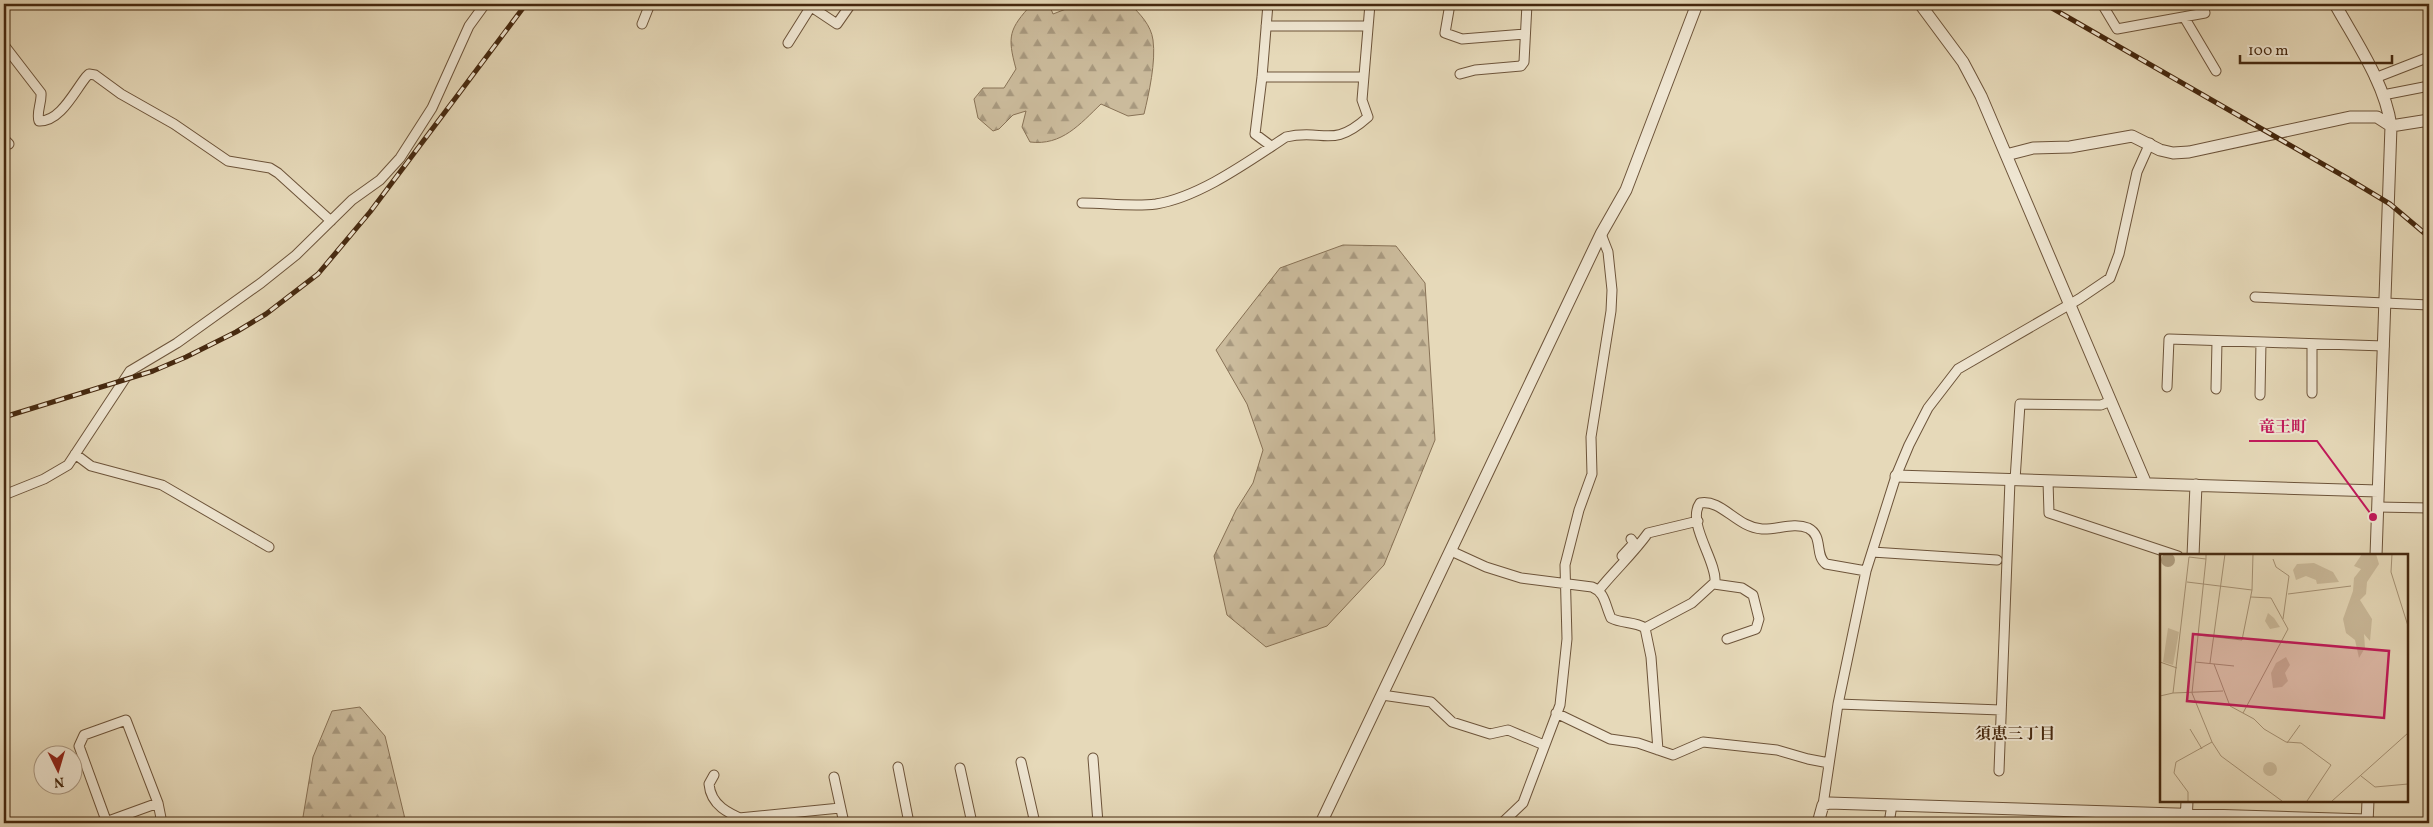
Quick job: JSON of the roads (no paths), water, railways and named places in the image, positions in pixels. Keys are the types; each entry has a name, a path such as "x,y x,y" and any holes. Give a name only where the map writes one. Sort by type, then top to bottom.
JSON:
{"street":[{"path":"4,495 44,480 68,465 130,371 178,343 261,283 296,254 352,200 380,180 400,158 432,108 470,26 485,4"},
{"path":"642,24 650,4"},
{"path":"788,43 808,6 837,24 851,4"},
{"path":"1268,4 1255,134 1272,146"},
{"path":"1082,203 1156,204 1176,198 1210,183 1286,137 1297,134 1331,137 1354,130 1368,116 1362,100 1370,4"},
{"path":"1450,4 1445,33 1462,40 1525,34"},
{"path":"1460,74 1475,70 1521,66 1524,62 1527,4"},
{"path":"1321,823 1601,234 1626,190 1697,4"},
{"path":"1920,4 1963,62 1981,96 2146,484"},
{"path":"2102,4 2117,29 2205,13 2203,4"},
{"path":"2335,4 2383,95 2391,126 2376,554"},
{"path":"2184,17 2216,71"},
{"path":"1266,26 1368,26"},
{"path":"4,47 41,93 42,101 37,117 39,121 45,122 59,112 86,77 89,74 94,75 121,94 174,124 228,161 270,168 278,173 330,221"},
{"path":"2375,78 2429,57"},
{"path":"1262,77 1363,77"},
{"path":"2383,95 2429,86"},
{"path":"2006,155 2033,148 2070,146 2132,136 2150,143 2160,150 2173,153 2189,152 2333,120 2361,116 2383,118 2391,126"},
{"path":"2391,126 2429,120"},
{"path":"1818,823 1823,805 1838,704 1866,571 1896,476 1928,408 1958,369 2070,304 2110,278 2119,254 2130,195 2150,143"},
{"path":"1502,823 1523,803 1560,705 1564,685 1567,639 1564,583 1569,545 1592,474 1591,437 1611,311 1612,290 1608,252 1601,234"},
{"path":"2255,297 2429,305"},
{"path":"2167,387 2169,339 2384,346"},
{"path":"2216,389 2217,341"},
{"path":"2260,394 2261,342"},
{"path":"2312,344 2312,392"},
{"path":"1999,771 2013,480 2020,404 2101,405 2111,401"},
{"path":"76,454 91,466 162,485 269,547"},
{"path":"1896,476 2378,490"},
{"path":"2048,481 2049,513 2172,554"},
{"path":"2193,554 2196,485"},
{"path":"1644,628 1692,603 1702,592 1714,584 1716,577 1698,521 1697,507 1700,503 1714,503 1739,522 1752,527 1763,529 1799,526 1807,528 1818,540 1820,557 1826,564 1866,571"},
{"path":"2378,507 2429,508"},
{"path":"1599,590 1616,568 1635,551 1648,533 1698,521"},
{"path":"1616,568 1614,564 1634,543 1631,539"},
{"path":"1450,552 1486,567 1521,578 1564,583 1599,590 1603,595 1610,618 1617,622 1636,622 1644,628 1651,657 1658,750"},
{"path":"1872,552 1997,560"},
{"path":"1714,584 1742,588 1753,594 1759,619 1756,629 1727,639"},
{"path":"1382,695 1431,702 1452,722 1490,734 1508,730 1544,745"},
{"path":"1838,704 2001,710"},
{"path":"1556,712 1610,739 1627,740 1673,755 1689,750 1697,744 1713,743 1777,750 1808,760 1829,763"},
{"path":"158,803 105,823 79,746 84,735 126,720 158,803 162,823"},
{"path":"1093,758 1098,823"},
{"path":"1021,762 1035,823"},
{"path":"898,767 909,823"},
{"path":"960,768 972,823"},
{"path":"714,775 708,784 710,795 732,817 739,818 840,808"},
{"path":"834,777 844,823"},
{"path":"1823,805 1829,802 2186,818 2367,822 2368,802"},
{"path":"2186,818 2187,802"},
{"path":"1889,823 1892,805"},
{"path":"739,818 751,823"}],"railway":[{"path":"4,417 153,371 186,357 236,332 266,314 318,274 370,212 526,4"},
{"path":"2045,4 2390,204 2429,237"}],"place":[{"name":"竜王町","path":"2373,517"}],"district":[{"name":"須恵三丁目","path":"2015,733"}]}
